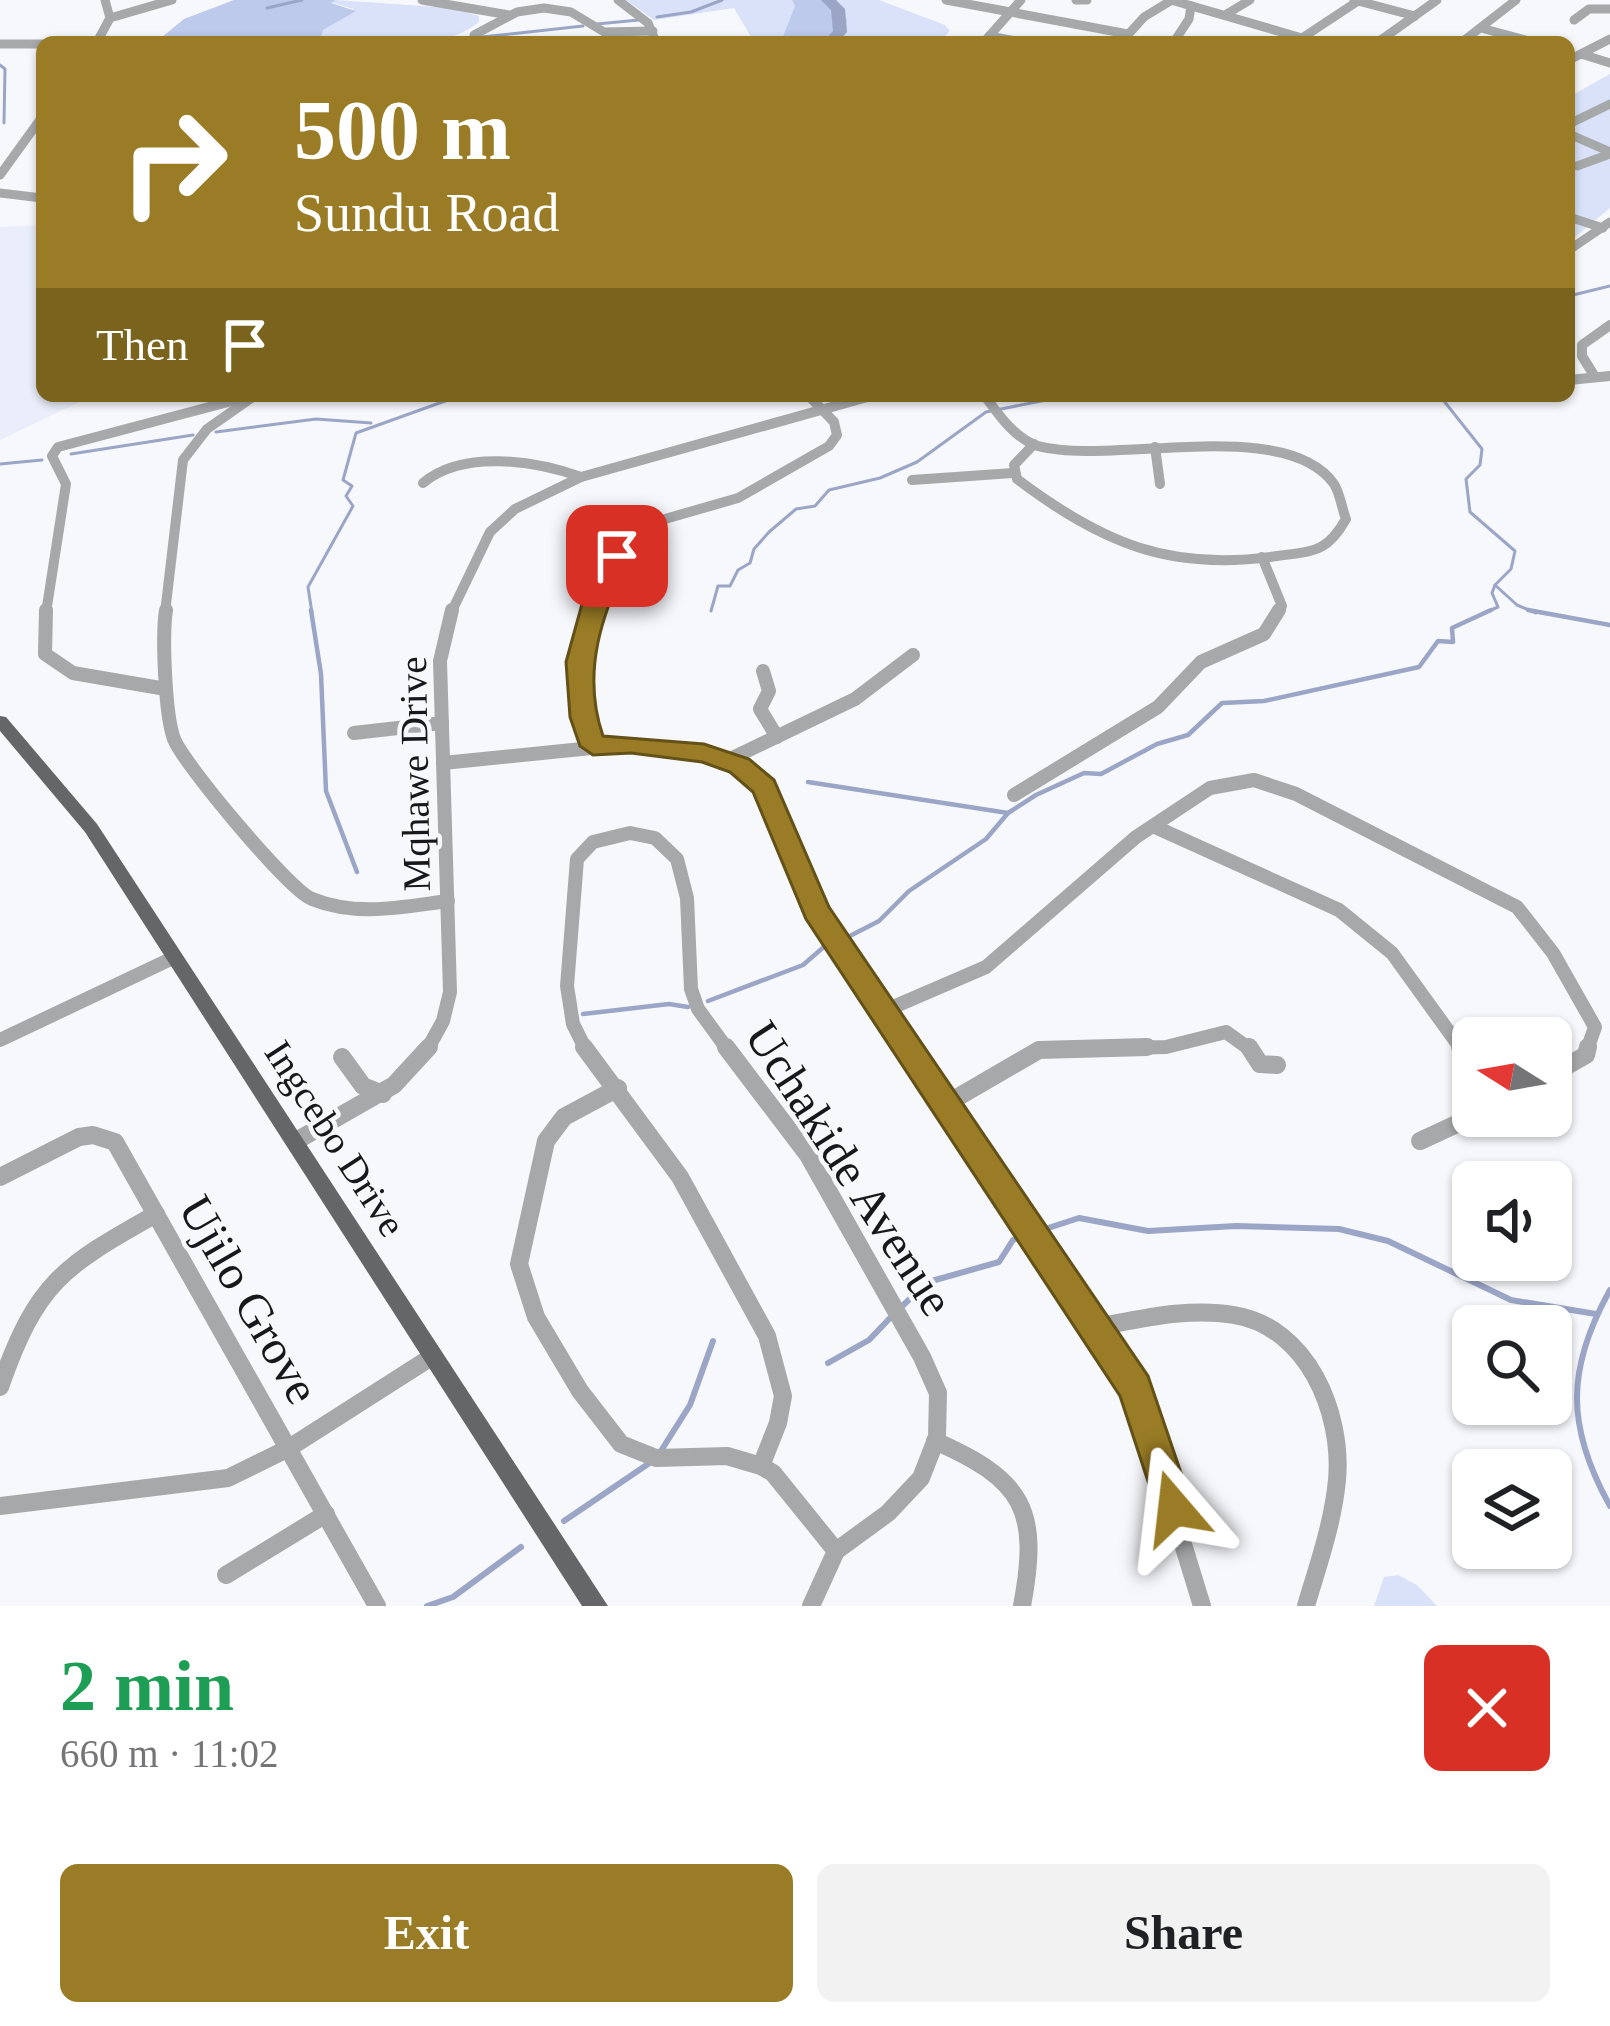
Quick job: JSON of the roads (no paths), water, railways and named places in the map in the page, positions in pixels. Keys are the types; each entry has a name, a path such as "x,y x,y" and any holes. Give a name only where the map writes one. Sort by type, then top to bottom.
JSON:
{"main road":[{"name":"Ingcebo Drive","path":"0,721 91,828 596,1606"}],"street":[{"path":"100,36 110,18 105,0"},
{"path":"110,18 172,0"},
{"path":"422,0 509,15"},
{"path":"617,0 654,36"},
{"path":"946,0 1115,36"},
{"path":"990,36 1022,0"},
{"path":"1076,0 1087,0"},
{"path":"1127,36 1172,0 1287,36"},
{"path":"1225,16 1250,0"},
{"path":"1387,36 1437,0"},
{"path":"1470,36 1516,0"},
{"path":"1305,36 1356,1 1415,16"},
{"path":"1178,36 1191,6"},
{"path":"477,36 509,15 555,8 604,32 653,31"},
{"path":"1574,20 1588,9 1610,9"},
{"path":"1481,28 1511,36"},
{"path":"1575,55 1610,39"},
{"path":"0,44 36,44"},
{"path":"1575,55 1610,63"},
{"path":"1575,121 1610,104"},
{"path":"0,175 36,125"},
{"path":"1575,137 1610,153"},
{"path":"1577,166 1610,153"},
{"path":"0,193 36,197"},
{"path":"1575,218 1607,225"},
{"path":"1575,246 1607,225"},
{"path":"1595,377 1582,356 1582,345 1610,325"},
{"path":"1575,379 1610,376"},
{"path":"166,689 73,673 45,654 42,638 66,484 52,456 63,444 89,435 227,402"},
{"path":"244,402 207,429 183,460 164,632 166,689 178,747 274,870 308,898 364,912 448,901"},
{"path":"593,746 583,717 579,662 595,604 617,556 648,525 727,503 829,446 837,430 816,402"},
{"name":"Mqhawe Drive","path":"296,1142 383,1094 415,1067 443,1024 450,992 440,661 458,595 490,532 515,509 581,477 849,402"},
{"path":"912,480 1013,473 1024,485 1101,531 1168,558 1200,562 1316,550 1334,542 1346,519 1342,494 1330,478 1298,459 1265,451 1034,444 989,402"},
{"path":"1013,473 1014,465 1034,444"},
{"path":"1155,447 1160,484"},
{"path":"423,483 434,470 452,465 547,466 581,477"},
{"path":"1014,795 1159,707 1201,662 1264,634 1282,606 1262,557"},
{"path":"728,760 872,686 900,670 913,655"},
{"path":"763,671 769,692 759,705 777,736"},
{"path":"354,733 442,723"},
{"path":"443,763 631,744 728,760 765,787 812,904 1096,1327 1145,1411 1202,1606"},
{"path":"884,1011 986,967 1153,826 1210,788 1237,780 1268,782 1517,907 1573,983 1595,1028 1586,1055 1572,1063"},
{"path":"1153,826 1324,902 1363,928 1402,966 1452,1036"},
{"name":"Uchakide Avenue","path":"761,1466 783,1399 773,1349 692,1200 572,1020 569,976 577,860 592,841 636,834 663,842 682,868 686,968 699,1011 779,1112 847,1216 884,1294 935,1373 940,1400 935,1442 919,1481 900,1502 836,1551"},
{"path":"0,1040 175,957"},
{"path":"946,1104 1039,1050 1166,1047 1223,1032 1236,1034 1261,1064 1276,1065"},
{"path":"342,1058 363,1087 383,1094"},
{"path":"618,1088 564,1117 546,1141 519,1256 525,1294 556,1354 621,1444 656,1458 727,1456 773,1473 836,1551 811,1606"},
{"path":"1420,1141 1452,1126"},
{"name":"Ujilo Grove","path":"0,1177 79,1136 115,1142 377,1606"},
{"path":"0,1387 23,1318 50,1277 156,1214"},
{"path":"1096,1327 1181,1314 1239,1315 1261,1322 1302,1348 1324,1399 1337,1479 1306,1606"},
{"path":"0,1505 216,1481 290,1448 433,1356"},
{"path":"935,1442 981,1461 1007,1478 1023,1497 1032,1546 1022,1606"},
{"path":"226,1575 326,1514"}],"waterway":[{"path":"267,8 302,0"},
{"path":"657,17 691,12 722,0"},
{"path":"828,0 838,9 840,32 836,36"},
{"path":"597,24 639,20"},
{"path":"491,36 583,26"},
{"path":"0,65 5,69 4,123"},
{"path":"1575,295 1610,286"},
{"path":"312,613 308,587 353,506 346,496 352,486 343,480 356,433 442,402"},
{"path":"711,611 718,586 730,586 738,570 750,563 754,549 796,509 815,506 829,490 880,478 917,462 986,412 1036,402"},
{"path":"1445,402 1482,449 1480,465 1466,479 1470,512 1515,551 1511,569 1495,585"},
{"path":"216,432 316,419 371,423"},
{"path":"71,454 193,435"},
{"path":"0,464 42,460"},
{"path":"1491,610 1498,607 1492,593 1495,585"},
{"path":"1495,585 1530,610"},
{"path":"311,610 321,674 326,791 357,872"},
{"path":"1008,813 1084,773 1101,774 1157,744 1188,735 1222,703 1264,701 1419,667 1438,641 1453,642 1452,628 1491,610"},
{"path":"1484,613 1491,610"},
{"path":"1530,610 1610,625"},
{"path":"1530,610 1536,613"},
{"path":"808,782 1008,813"},
{"path":"846,938 879,921 909,891 986,839 1008,813"},
{"path":"708,1001 803,965 826,945"},
{"path":"583,1014 669,1004 688,1007"},
{"path":"1042,1230 1079,1218 1148,1231 1236,1226 1339,1229 1388,1241 1511,1300 1596,1314"},
{"path":"899,1309 928,1282 999,1262 1013,1240 1023,1236"},
{"path":"1610,1290 1585,1346 1577,1398 1585,1450 1610,1506"},
{"path":"828,1363 869,1340 891,1317"},
{"path":"659,1454 690,1405 713,1341"},
{"path":"564,1521 651,1462"},
{"path":"427,1606 453,1597 521,1547"}]}
